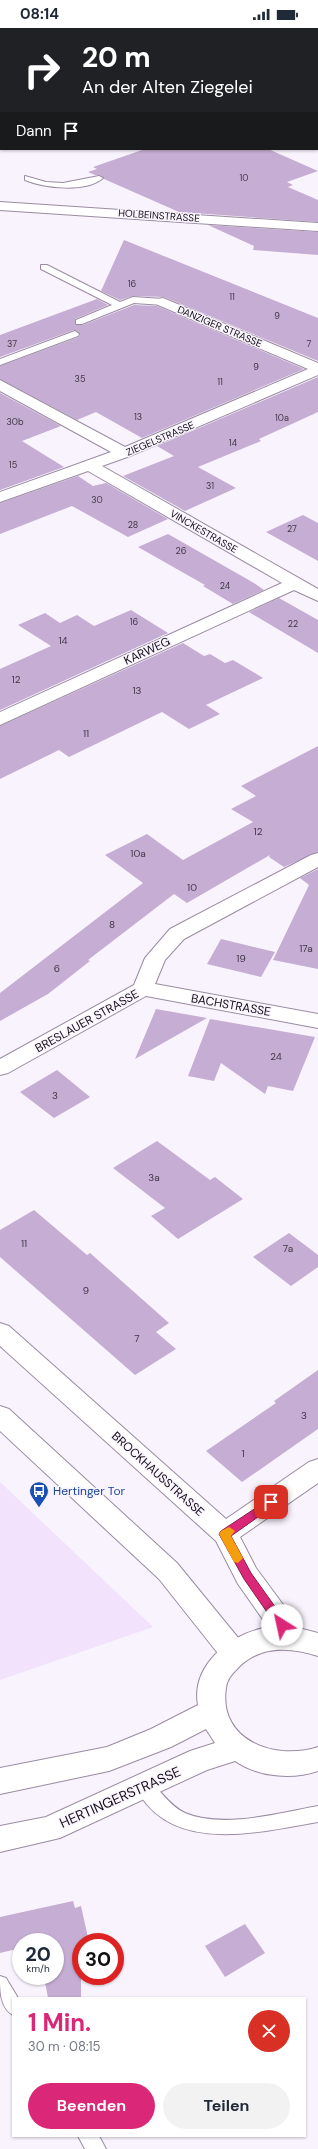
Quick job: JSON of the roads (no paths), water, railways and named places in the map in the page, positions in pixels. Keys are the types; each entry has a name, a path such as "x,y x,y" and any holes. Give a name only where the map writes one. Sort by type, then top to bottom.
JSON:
{"street":[{"name":"HOLBEINSTRASSE","path":"0,206 80,210 318,227"},
{"name":"DANZIGER STRASSE","path":"163,302 318,369"},
{"name":"ZIEGELSTRASSE","path":"0,497 124,453 318,369"},
{"path":"0,385 124,453"},
{"name":"VINCKESTRASSE","path":"90,466 318,596"},
{"name":"KARWEG","path":"0,719 295,583"},
{"name":"BRESLAUER STRASSE","path":"0,1068 143,989 155,958 177,934 318,859"},
{"name":"BACHSTRASSE","path":"143,989 318,1021"},
{"name":"BROCKHAUSSTRASSE","path":"0,1332 225,1534 248,1576 291,1637"},
{"path":"0,1416 168,1571 234,1653"},
{"path":"225,1534 318,1469"},
{"path":"318,1645 291,1637 265,1639 247,1645 234,1653 217,1674 211,1694 212,1712 223,1733 238,1748 260,1760 282,1764 309,1762 318,1759"},
{"path":"0,1782 109,1759 161,1738 212,1712"},
{"name":"HERTINGERSTRASSE","path":"0,1839 50,1829 200,1760 238,1748"}],"lane":[{"path":"28,178 35,182 73,186 99,178"},
{"path":"44,267 120,306"},
{"name":"DANZIGER STRASSE","path":"79,322 133,300 163,302"},
{"path":"0,362 75,334"},
{"path":"144,1786 164,1810 187,1822 217,1828 318,1814"},
{"path":"0,1984 12,2004"},
{"path":"89,2137 96,2149"}],"place":[{"name":"Hertinger Tor","path":"39,1508"}]}
